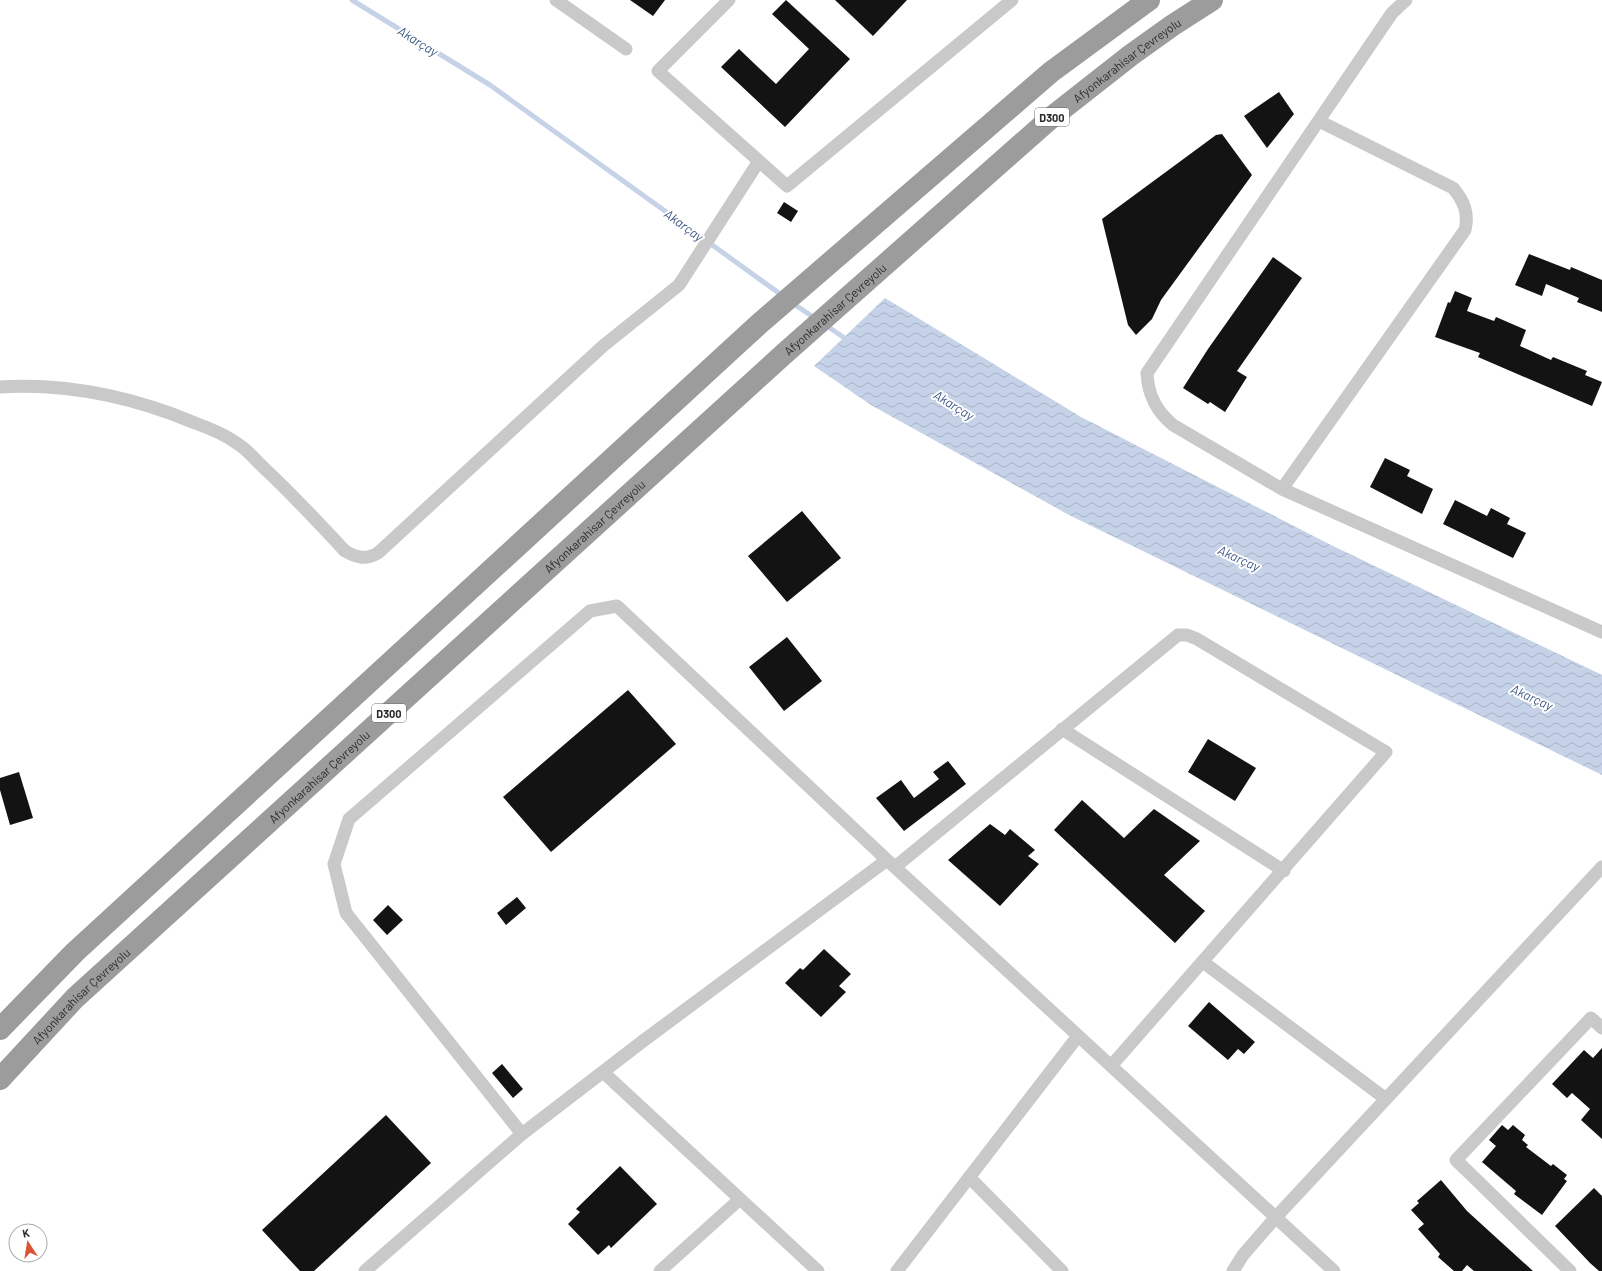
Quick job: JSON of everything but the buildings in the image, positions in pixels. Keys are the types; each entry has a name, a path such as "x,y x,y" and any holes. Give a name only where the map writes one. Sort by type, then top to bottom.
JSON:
{"highway":[{"name":"D300","path":"0,1029 87,941 759,324 874,223 1051,72 1150,0"},
{"name":"Afyonkarahisar Çevreyolu","path":"0,1079 75,998 785,353 1052,117 1091,85 1173,24 1212,0"}],"street":[{"path":"556,0 626,49"},
{"path":"730,0 658,71 788,186 1012,0"},
{"path":"1406,0 1392,13 1147,373 1149,392 1153,401 1165,418 1173,425 1282,489 1602,632"},
{"path":"1282,489 1465,230 1466,223 1465,208 1458,194 1453,188 1319,121"},
{"path":"0,387 33,386 76,389 97,393 172,413 207,428 238,444 281,484 345,551 354,556 364,558 378,553 603,346 679,285 759,161"},
{"path":"522,1134 346,913 334,864 349,820 590,611 617,606 891,863 1334,1271"},
{"path":"365,1271 522,1134 603,1072 891,863 1062,729 1171,639 1178,635 1187,635 1198,639 1386,752 1284,871 1111,1066"},
{"path":"1062,729 1284,871"},
{"path":"1233,1271 1243,1255 1276,1218 1601,871"},
{"path":"1203,962 1386,1099"},
{"path":"1570,1271 1456,1160 1591,1018 1602,1028"},
{"path":"898,1271 1078,1036"},
{"path":"603,1072 818,1271"},
{"path":"969,1177 1062,1271"},
{"path":"660,1271 740,1199"}],"water":[{"path":"885,298 1081,417 1331,545 1602,675 1602,775 1069,515 871,405 814,366"}],"waterway":[{"name":"Akarçay","path":"352,0 490,85 783,296"},
{"name":"Akarçay","path":"791,302 816,319"},
{"name":"Akarçay","path":"824,324 849,341"}]}
